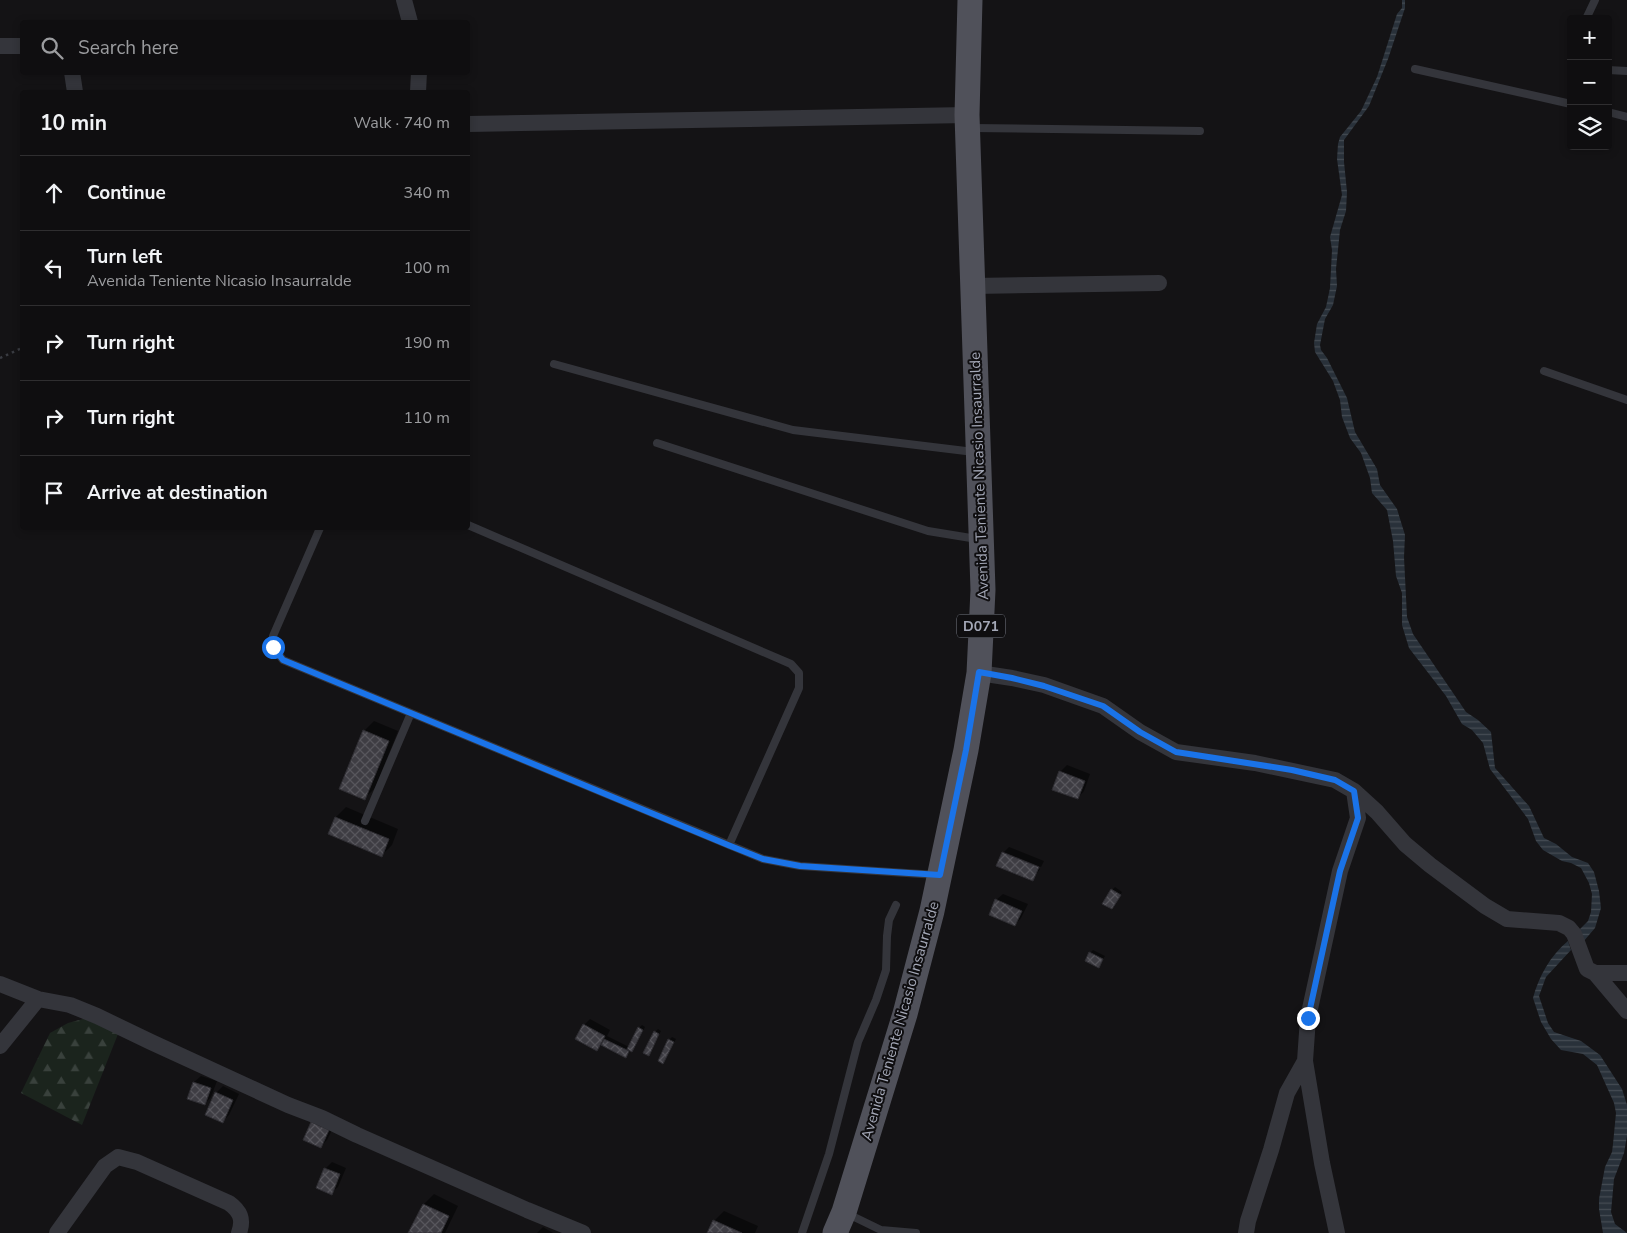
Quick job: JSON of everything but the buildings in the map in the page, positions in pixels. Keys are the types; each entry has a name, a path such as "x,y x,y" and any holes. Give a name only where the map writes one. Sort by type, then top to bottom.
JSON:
{"main road":[{"name":"Avenida Teniente Nicasio Insaurralde","path":"840,1222 904,1014 932,911 966,750 979,672 983,590 967,121 970,0"}],"street":[{"path":"404,0 409,20"},
{"path":"0,46 20,46"},
{"path":"72,75 75,90"},
{"path":"418,90 419,75"},
{"path":"470,124 967,121"},
{"path":"973,286 1159,284"},
{"path":"979,672 1044,686 1103,706 1140,732 1176,752 1292,770 1335,780 1354,791 1405,844 1485,906 1507,919 1559,923 1569,928 1576,940 1587,969 1595,973 1608,975 1627,973"},
{"path":"1336,1233 1305,1061 1308,1018 1340,871 1358,818 1354,791"},
{"path":"1595,973 1627,1011"},
{"path":"0,984 38,999 70,1005 97,1016 288,1105 322,1118 527,1210 583,1233"},
{"path":"0,1046 38,999"},
{"path":"1246,1233 1287,1093 1305,1061"},
{"path":"57,1233 105,1166 118,1157 137,1162 229,1203 238,1210 242,1219 239,1233"}],"lane":[{"path":"1588,15 1595,0"},
{"path":"1415,69 1567,103"},
{"path":"1612,70 1627,71"},
{"path":"1612,113 1627,117"},
{"path":"967,121 1200,131"},
{"path":"554,364 793,430 978,452"},
{"path":"1544,371 1627,400"},
{"path":"657,443 928,531 981,540"},
{"path":"470,525 791,664 799,673 799,688 728,845"},
{"path":"319,530 273,636 273,647 283,660 763,859 800,866 940,875"},
{"path":"366,821 411,713"},
{"path":"802,1233 829,1154 858,1042 876,1000 886,970 886,936 889,920 896,905"},
{"path":"840,1222 864,1223 881,1230 916,1233"}],"path":[{"path":"0,358 20,349"}],"green space":[{"path":"83,1019 99,1021 118,1034 82,1125 21,1093 50,1033 68,1023"}],"shaded area":[{"path":"1402,0 1405,0 1405,8 1388,59 1369,106 1344,140 1347,192 1346,211 1340,230 1336,269 1337,286 1333,305 1325,319 1320,345 1347,398 1355,432 1377,469 1380,485 1397,509 1405,535 1404,557 1407,617 1413,634 1466,712 1491,732 1495,768 1529,806 1544,838 1556,844 1572,857 1588,863 1594,872 1601,908 1595,928 1583,942 1579,930 1588,921 1591,912 1592,894 1589,883 1581,868 1562,861 1543,850 1536,841 1528,819 1490,769 1483,743 1472,730 1462,724 1446,696 1409,648 1402,625 1402,593 1396,576 1393,541 1387,510 1372,493 1370,478 1361,453 1350,438 1342,417 1340,400 1333,381 1315,352 1314,343 1317,324 1326,307 1330,288 1332,250 1330,237 1342,195 1337,159 1338,144 1340,137 1361,111 1377,77 1397,14 1402,8"},
{"path":"1568,941 1571,950 1546,977 1539,996 1548,1023 1554,1032 1581,1041 1600,1055 1622,1089 1627,1105 1627,1136 1624,1153 1614,1179 1611,1212 1615,1224 1627,1233 1603,1233 1599,1209 1605,1167 1612,1152 1616,1113 1614,1103 1597,1065 1583,1054 1561,1050 1551,1039 1541,1022 1533,998 1538,982 1546,967"}],"route":[{"path":"273,647 283,660 728,845 750,852 763,859 800,866 940,875 966,750 979,672 1044,686 1103,706 1140,732 1176,752 1255,763 1335,780 1354,791 1358,818 1340,871 1308,1018"}]}
